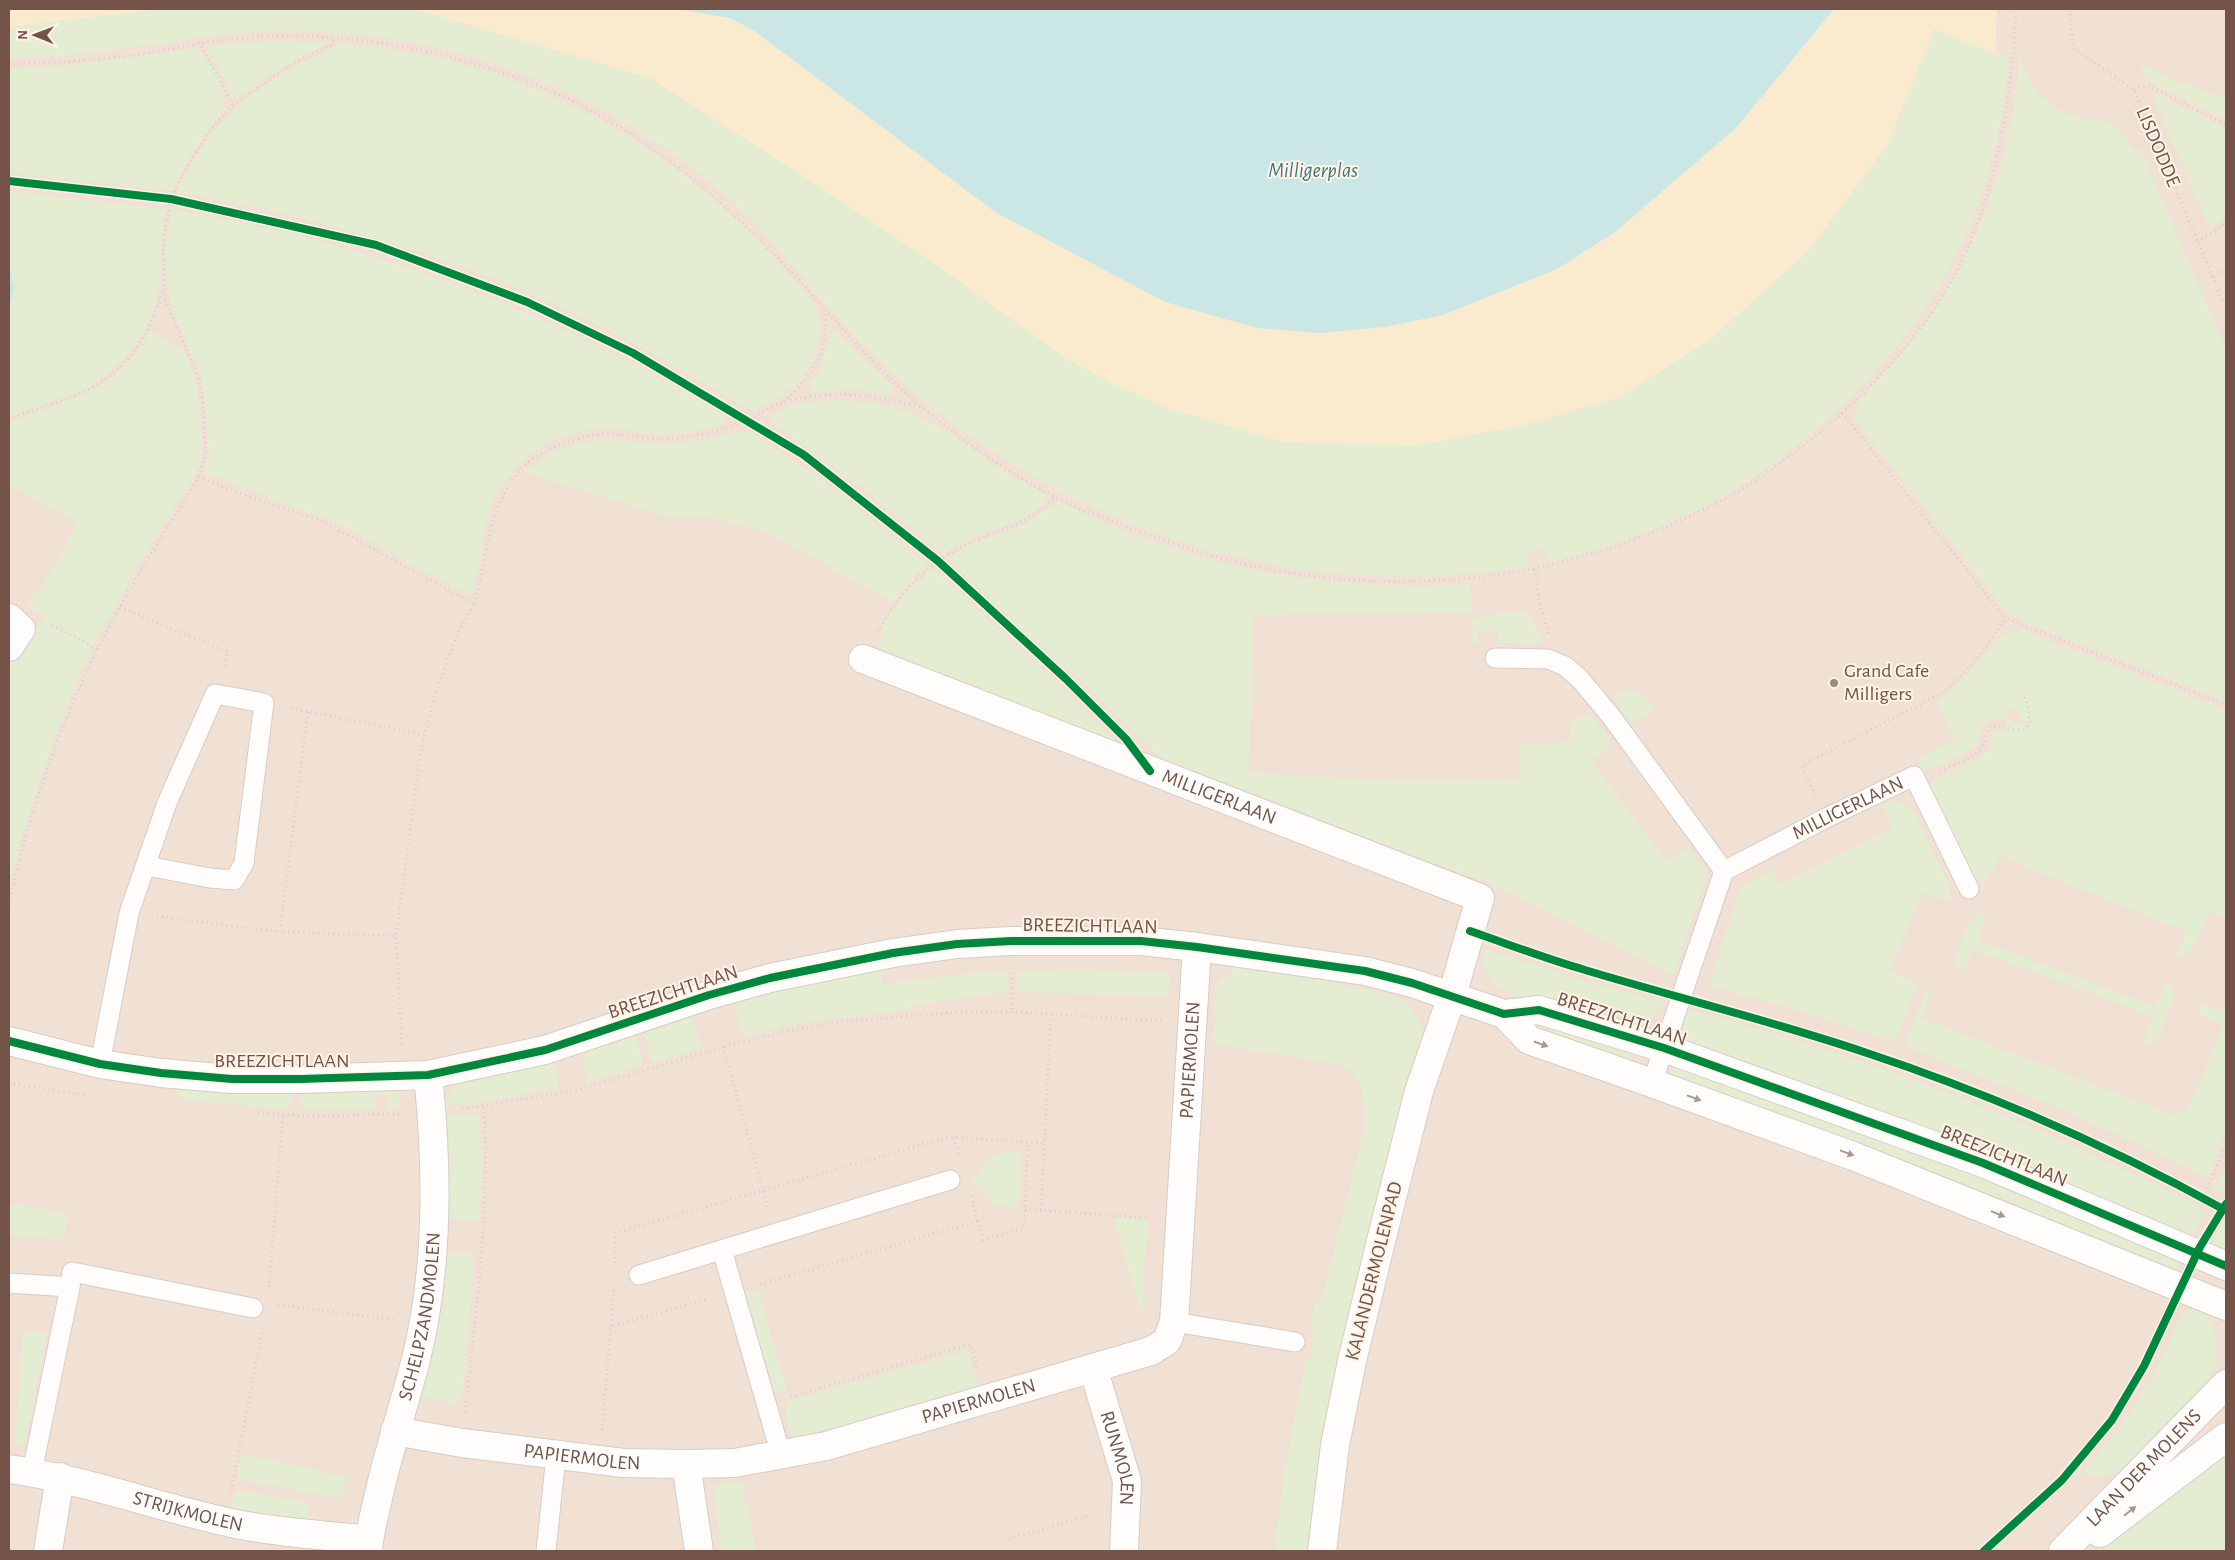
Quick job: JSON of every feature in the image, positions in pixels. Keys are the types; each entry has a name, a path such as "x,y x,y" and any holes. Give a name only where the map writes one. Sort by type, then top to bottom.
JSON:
{"street":[{"name":"MILLIGERLAAN","path":"863,659 1480,898 1452,996"},
{"name":"BREEZICHTLAAN","path":"9,1041 100,1064 161,1074 232,1079 428,1075 546,1050 709,995 831,964 894,953 957,944 1011,941 1141,941 1197,946 1365,971 1452,996 1504,1014 1539,1010 1664,1048 1983,1163 2226,1266"},
{"name":"PAPIERMOLEN","path":"395,1431 462,1443 623,1463 735,1463 826,1446 1151,1351 1167,1341 1174,1322 1197,946"},
{"name":"KALANDERMOLENPAD","path":"1322,1551 1335,1445 1354,1352 1419,1091 1452,996"},
{"name":"BREEZICHTLAAN","path":"1504,1014 1529,1040 1652,1082 1853,1156 2226,1306"},
{"name":"SCHELPZANDMOLEN","path":"369,1546 381,1482 416,1358 428,1294 435,1181 434,1133 428,1075"},
{"name":"RUNMOLEN","path":"1093,1368 1127,1481 1124,1514 1124,1551"},
{"name":"LAAN DER MOLENS","path":"2063,1551 2226,1384"},
{"name":"LAAN DER MOLENS","path":"2078,1551 2226,1437"},
{"path":"686,1464 699,1551"},
{"name":"STRIJKMOLEN","path":"20,1471 60,1477 159,1505 241,1525 369,1546"},
{"path":"48,1551 60,1477"}],"lane":[{"path":"1495,658 1548,659 1565,666 1580,679 1604,707 1724,871 1652,1082"},
{"path":"100,1064 129,913 147,866 166,803 215,694 264,702 244,864 234,880 210,878 147,866"},
{"name":"MILLIGERLAAN","path":"1724,871 1826,818 1914,776 1969,889"},
{"path":"639,1275 950,1180"},
{"path":"722,1250 781,1455"},
{"path":"20,1471 70,1287 72,1272 261,1306"},
{"path":"9,1283 70,1287"},
{"path":"1174,1322 1295,1342"},
{"path":"546,1551 556,1456"}],"path":[{"path":"9,65 111,58 199,42 271,36 336,39 411,48 479,64 542,87 604,116 669,161 729,209 778,258 879,368 923,407 995,461 1055,497 1104,519 1209,555 1261,567 1335,579 1394,582 1462,580 1554,566 1617,546 1716,505 1757,480 1799,450 1842,413 1890,363 1913,335 1939,300 1960,264 1986,197 1999,149 2013,68 2016,9"},
{"path":"200,478 206,454 202,393 197,374 164,299 163,240 171,199 182,175 212,128 233,105 294,63 331,45 336,39"},
{"path":"199,42 233,105"},
{"path":"2134,90 2148,85 2226,125"},
{"path":"162,198 180,201"},
{"path":"2197,241 2220,228 2226,221"},
{"path":"2213,276 2226,269"},
{"path":"9,420 81,393 110,376 127,361 149,328 164,286"},
{"path":"783,402 801,386 818,362 825,338 826,323 824,309"},
{"path":"474,604 483,576 492,520 498,504 506,488 523,466 548,449 588,436 682,438 719,431 783,402 814,396 849,395 888,399 923,407"},
{"path":"1842,413 2005,618 2226,705"},
{"path":"738,416 754,425"},
{"path":"863,659 896,601 919,574 938,561 981,538 1022,523 1042,510 1055,497"},
{"path":"931,555 945,567"},
{"path":"1535,569 1540,607 1550,630 1548,659"},
{"path":"120,607 228,652 215,694"},
{"path":"13,631 39,618 99,650"},
{"path":"1826,818 1802,765 1939,695 1958,680 1995,636 2005,618"},
{"path":"1917,782 1968,759 1980,750 1987,729 1993,725 2015,730 2025,729 2030,724 2030,717 2024,696"},
{"path":"264,702 424,735"},
{"path":"280,932 308,712"},
{"path":"129,913 280,932 396,936"},
{"path":"1011,941 1013,1012"},
{"path":"1040,1210 1051,1015"},
{"path":"723,1047 776,1234"},
{"path":"462,1443 485,1202 487,1156 484,1107"},
{"path":"954,1138 962,1165"},
{"path":"970,1193 983,1240 1024,1228 1028,1142"},
{"path":"2194,1193 2206,1200 2226,1146"},
{"path":"2220,1162 2226,1158"},
{"path":"1025,1209 1181,1220"},
{"path":"613,1326 978,1221"},
{"path":"261,1306 423,1324"},
{"path":"766,1404 970,1344 987,1399"},
{"path":"1009,1539 1099,1513 1124,1514"}],"shaded area":[{"path":"9,9 2226,9 2226,1551 9,1551"}],"green space":[{"path":"161,9 415,9 650,78 800,174 938,266 1064,358 1112,383 1283,442 1413,446 1525,425 1620,397 1711,339 1808,251 1887,145 1934,28 1999,55 2009,54 2002,111 1990,167 1971,222 1959,248 1946,274 1906,335 1882,364 1827,419 1769,466 1723,497 1688,515 1634,537 1550,562 1545,550 1534,550 1528,556 1528,567 1439,576 1394,577 1350,575 1284,567 1220,553 1157,533 1096,508 1038,479 982,444 929,405 880,361 748,217 697,172 670,151 612,115 551,85 520,73 486,61 416,43 344,33 308,31 236,33 91,53 9,58 9,27"},
{"path":"272,41 325,42 323,46 270,74 238,98 232,98 221,73 208,52 207,46"},
{"path":"343,44 417,53 490,72 537,90 606,123 670,164 729,213 811,300 818,314 820,334 816,354 807,372 797,383 777,398 761,407 750,410 609,330 539,297 489,277 438,258 335,227 230,202 177,192 207,140 244,101 266,84 289,70"},
{"path":"194,48 207,59 217,74 223,92 223,108 217,120 190,157 172,191 9,173 9,69 84,64"},
{"path":"2020,55 2023,67 2034,87 2050,103 2070,115 2106,121 2113,124 2136,150 2140,148 2226,350 2226,701 2017,619 2001,605 1856,421 1855,412 1858,402 1911,342 1933,312 1969,248 1997,177 2008,137"},
{"path":"2139,63 2177,81 2226,99 2226,119 2146,80"},
{"path":"2151,91 2226,128 2226,215 2215,226 2207,223"},
{"path":"9,191 166,209 157,296 153,312 139,341 117,366 91,385 69,396 9,417 9,305 13,286 9,268"},
{"path":"171,209 229,220 326,243 431,276 482,295 583,338 632,363 727,417 726,422 707,429 675,434 654,434 613,429 584,431 557,439 532,453 509,475 492,503 485,526 478,572 472,595 443,582 342,525 203,472 209,454 205,398 199,371 176,318 168,290 165,256"},
{"path":"151,330 173,346 182,348 191,368 200,406 202,459 198,471 155,538 115,607 77,682 44,768 9,886 9,668 45,616 27,606 36,591 39,592 78,524 14,487 9,495 9,422 70,399 108,380 139,351"},
{"path":"833,332 838,333 891,385 892,390 890,394 857,390 816,392 810,390 809,385 821,367 830,335"},
{"path":"831,400 877,403 909,412 946,431 1003,471 1047,496 1047,501 1023,519 972,538 944,554 856,483 771,423 772,415 785,408"},
{"path":"746,429 815,475 928,565 892,602 767,532 707,517 668,517 524,472 552,452 578,443 605,439 668,444 708,439"},
{"path":"1059,502 1159,544 1259,571 1309,579 1361,584 1470,584 1473,618 1527,610 1530,619 1540,633 1542,643 1498,643 1498,631 1478,632 1478,643 1472,643 1470,612 1254,615 1249,773 1389,780 1512,781 1520,778 1520,745 1569,742 1573,722 1580,716 1591,716 1612,742 1611,747 1592,761 1667,862 1689,848 1705,869 1705,881 1674,976 1483,880 1275,807 1169,766 1081,681 1033,639 947,558 972,544 1021,526"},
{"path":"933,568 1069,694 1123,748 875,651 887,618 903,596"},
{"path":"2020,629 2226,710 2226,919 2209,912 2198,940 2190,952 2184,956 2177,957 2187,932 2029,868 2000,854 1995,868 1983,883 1973,874 1928,783 1983,756 1991,747 1993,730 2003,732 2007,720 1994,719 1983,725 1977,744 1964,754 1923,772 1916,759 1955,739 1937,702 1962,681 1999,638 2007,632 2019,632","holes":["2009,705 2019,710 2023,724 2015,724 2008,720"]},
{"path":"1620,692 1631,692 1640,695 1654,708 1636,722 1630,722 1612,697"},
{"path":"1888,801 1904,804 1915,815 1951,890 1949,902 1923,892 1889,971 1918,984 1896,1040 1891,1041 1800,1011 1709,985 1739,893 1747,883 1773,870 1781,884 1893,829 1884,808 1885,803"},
{"path":"1979,913 1986,913 1978,940 2156,1007 2166,982 2168,983 2173,989 2174,995 2159,1036 2155,1041 2144,1043 2152,1016 1973,949 1963,973 1957,966 1957,955 1968,927"},
{"path":"1483,948 1580,980 1665,1003 1639,1032 1533,1001 1509,992 1495,983 1485,967"},
{"path":"1233,964 1324,980 1400,998 1415,1015 1423,1036 1398,1115 1340,1355 1322,1452 1309,1551 1275,1551 1283,1480 1305,1363 1310,1360 1314,1332 1310,1327 1315,1301 1321,1302 1365,1126 1365,1104 1360,1085 1351,1072 1338,1064 1213,1044 1216,985 1221,978 1232,975"},
{"path":"880,969 883,984 950,975 1003,972 1007,975 1007,992 911,1005 911,1009 791,1025 744,1037 732,1003 792,987"},
{"path":"1084,969 1167,973 1170,976 1169,996 1017,992 1017,973 1020,970"},
{"path":"1927,988 1931,990 1921,1018 2170,1114 2186,1111 2192,1102 2223,1025 2197,1013 2201,1004 2226,1011 2226,1130 2210,1174 2204,1176 2071,1113 1907,1047 1906,1042"},
{"path":"1687,1009 1767,1031 1846,1056 1962,1098 2126,1170 2200,1207 2203,1218 2195,1232 2181,1235 1691,1048 1684,1029"},
{"path":"692,1017 702,1048 658,1062 652,1060 643,1033"},
{"path":"1531,1022 1631,1051 1632,1063 1535,1036"},
{"path":"635,1036 643,1062 641,1066 593,1080 588,1079 581,1053"},
{"path":"553,1061 559,1083 557,1088 482,1102 446,1106 451,1090 464,1080"},
{"path":"1677,1064 2024,1191 2177,1257 2179,1270 2175,1272 1670,1076 1672,1067"},
{"path":"179,1088 291,1094 291,1105 286,1109 182,1100 178,1096"},
{"path":"399,1090 400,1104 396,1109 388,1110 387,1095 375,1095 376,1110 307,1110 301,1105 301,1094"},
{"path":"476,1113 480,1116 480,1216 475,1221 448,1218 449,1170 446,1116"},
{"path":"1013,1151 1022,1151 1018,1206 1006,1207 995,1204 986,1197 981,1185 974,1187 972,1179 980,1174 987,1162 995,1156"},
{"path":"2226,1169 2226,1187 2220,1192 2214,1192 2220,1177"},
{"path":"9,1203 69,1214 64,1240 9,1236"},
{"path":"2226,1217 2226,1251 2210,1246"},
{"path":"1114,1218 1148,1220 1142,1317"},
{"path":"445,1252 471,1254 475,1259 462,1398 456,1403 420,1397 436,1319"},
{"path":"758,1289 787,1391 775,1395 746,1292"},
{"path":"2191,1308 2203,1311 2209,1319 2216,1336 2216,1360 2208,1385 2145,1452 2123,1469 2107,1475 2083,1474 2085,1467 2113,1435 2135,1405 2154,1374 2182,1314"},
{"path":"23,1331 47,1333 24,1446 15,1444"},
{"path":"965,1351 969,1354 980,1389 791,1441 785,1407 789,1401"},
{"path":"2226,1448 2226,1551 2102,1551"},
{"path":"241,1454 347,1477 343,1496 338,1498 237,1479"},
{"path":"741,1482 757,1551 721,1551 714,1488 716,1485"},
{"path":"237,1490 306,1503 309,1507 307,1520 231,1508"}],"sand":[{"path":"9,9 161,9 9,27"},
{"path":"415,9 679,9 730,18 753,30 995,212 1077,254 1320,333 1384,327 1443,315 1559,268 1616,231 1834,9 1997,9 1995,51 1999,55 1934,29 1887,145 1808,251 1711,339 1620,397 1525,425 1413,446 1283,442 1167,408 1112,383 1065,358 938,266 800,174 650,78"}],"water":[{"name":"Milligerplas","path":"679,9 1834,9 1736,128 1616,231 1559,268 1443,315 1384,327 1320,333 1257,328 1165,302 995,212 753,30 730,18"},
{"path":"9,268 15,288 9,305"}],"cycle path":[{"path":"9,181 171,199 376,245 527,302 633,353 804,455 938,561 1066,679 1126,739 1150,771"},
{"path":"1470,931 1570,966 1795,1030 1910,1068 2002,1103 2092,1142 2223,1209"},
{"path":"9,1041 100,1064 161,1073 232,1079 428,1075 545,1050 709,995 770,978 893,953 957,944 1011,941 1141,941 1365,971 1412,983 1504,1014 1539,1010 1664,1048 1983,1163 2226,1266"},
{"path":"1984,1551 2062,1480 2112,1420 2144,1366 2200,1247 2226,1204"}],"place":[{"name":"Grand Cafe Milligers","path":"1834,683"}]}
